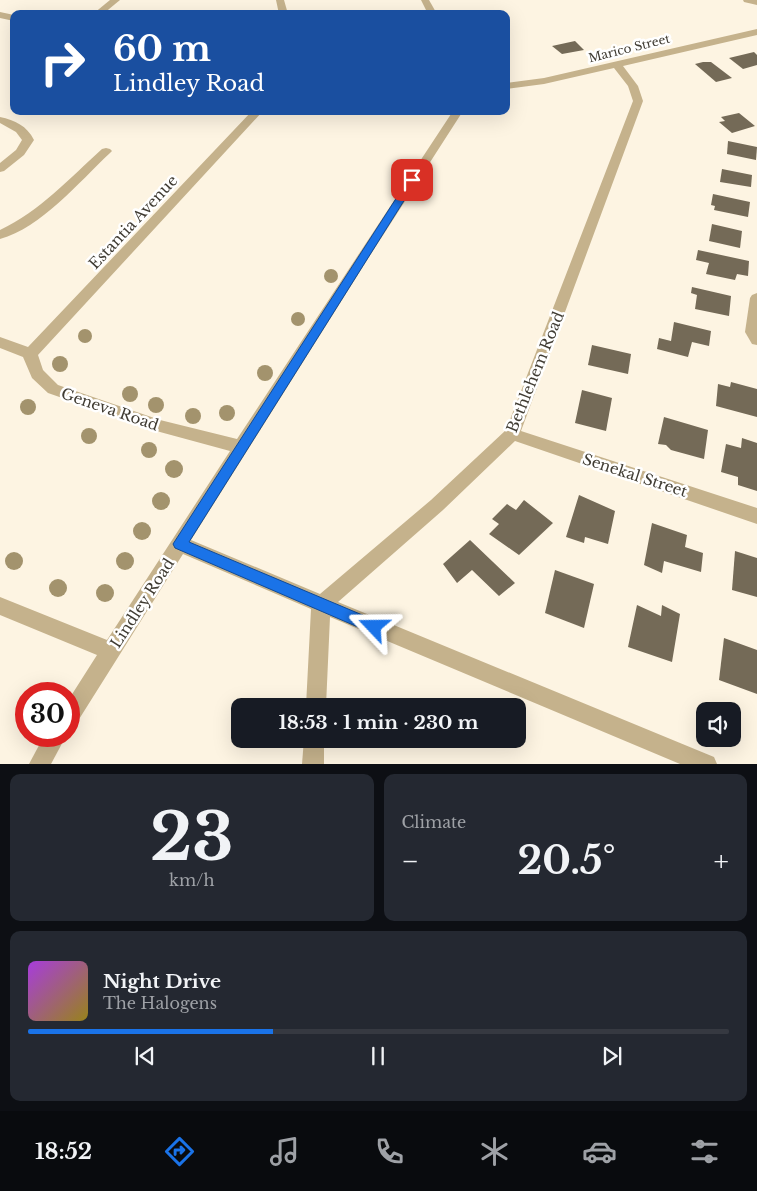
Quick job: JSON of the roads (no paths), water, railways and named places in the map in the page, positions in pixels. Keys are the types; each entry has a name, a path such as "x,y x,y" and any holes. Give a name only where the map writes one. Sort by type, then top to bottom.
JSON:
{"street":[{"path":"102,10 116,0"},
{"path":"747,0 757,2"},
{"name":"Marico Street","path":"510,85 544,81 616,64 746,38 757,32"},
{"name":"Bethlehem Road","path":"322,605 437,505 512,434 638,101 637,93 616,64"},
{"name":"Estantia Avenue","path":"30,354 254,115"},
{"name":"Lindley Road","path":"80,699 455,115"},
{"path":"0,120 13,124 21,130 28,140 20,152 0,169"},
{"path":"0,236 25,223 40,211 106,151"},
{"path":"757,298 752,332 757,340"},
{"path":"0,342 30,354"},
{"name":"Geneva Road","path":"30,354 34,369 39,378 53,389 160,426 241,447"},
{"name":"Senekal Street","path":"512,434 757,516"},
{"path":"180,544 322,605 707,764"},
{"path":"316,698 322,605"},
{"path":"0,606 111,652"},
{"path":"38,764 49,747"},
{"path":"313,764 314,748"}]}
